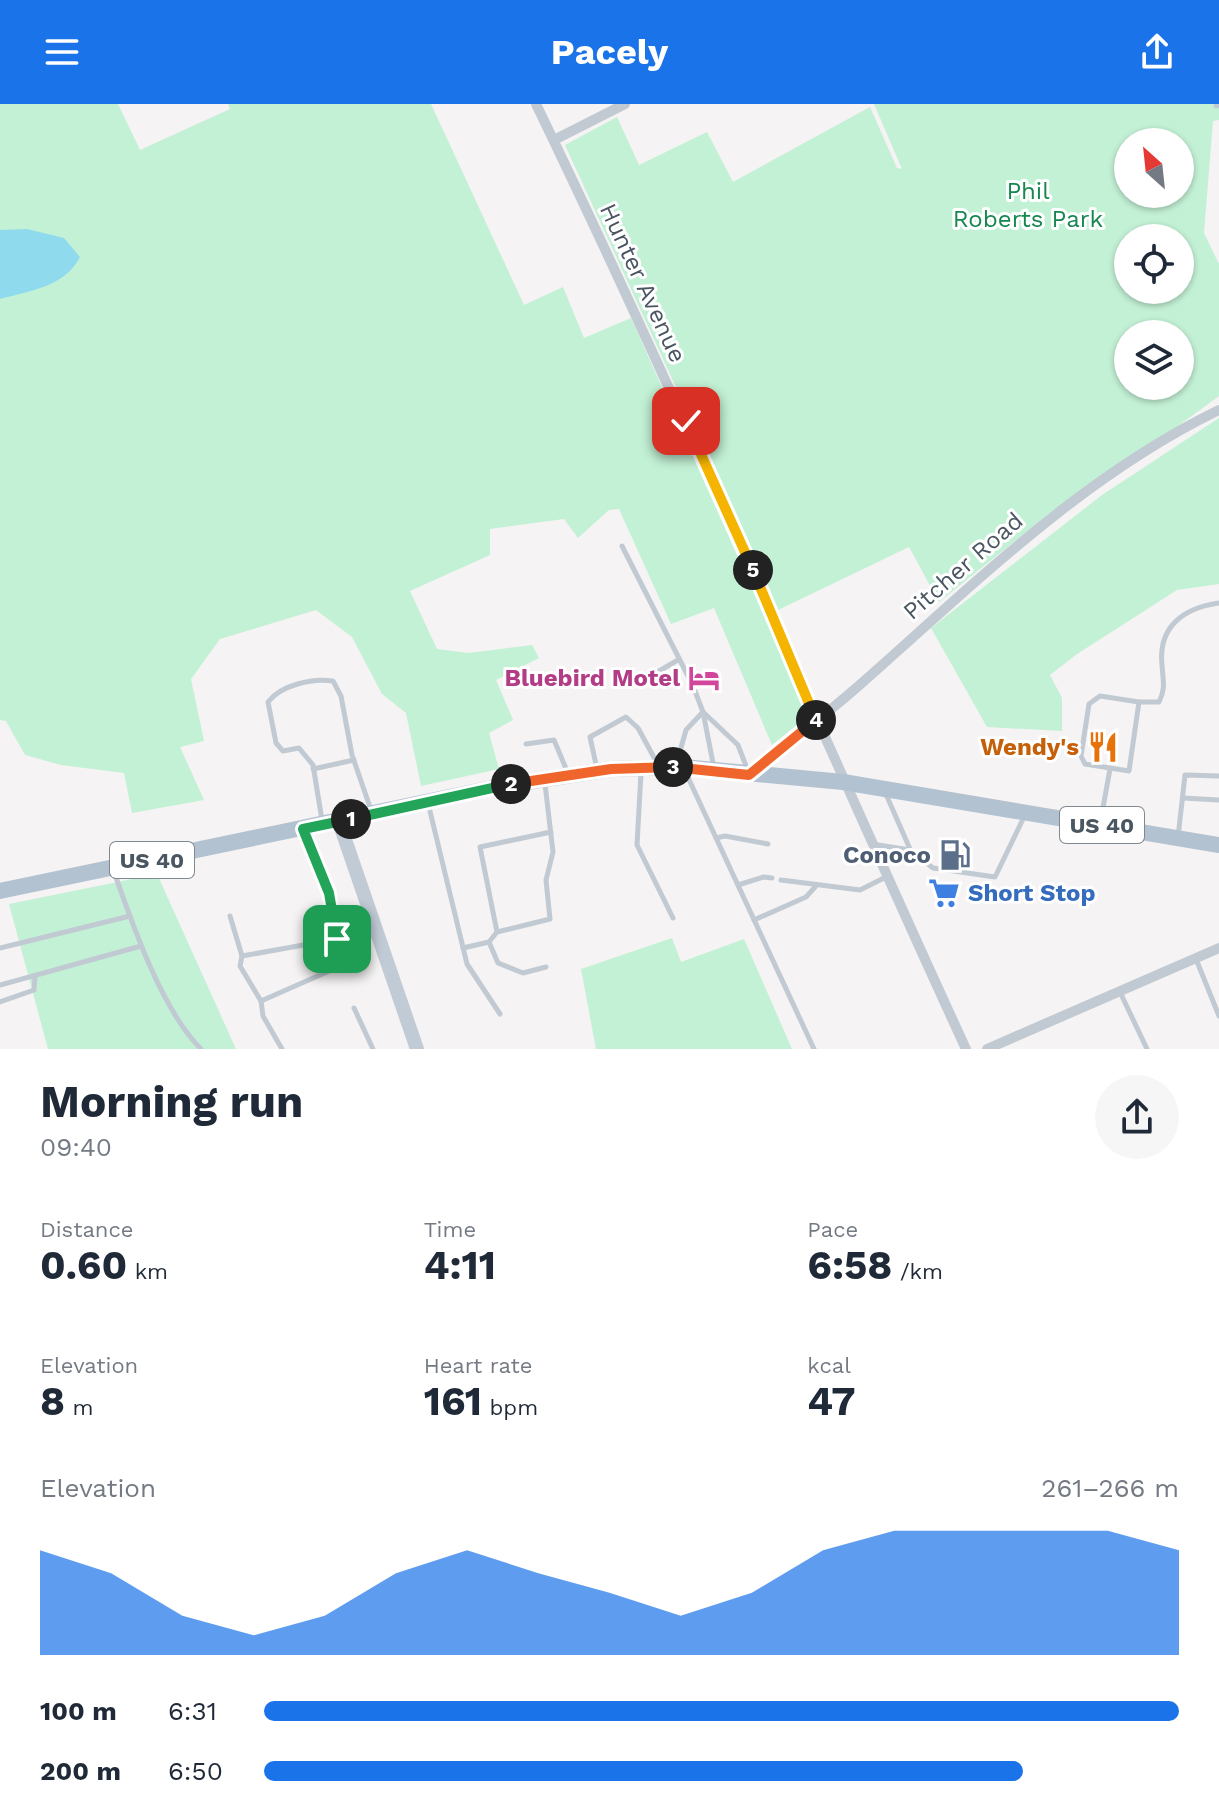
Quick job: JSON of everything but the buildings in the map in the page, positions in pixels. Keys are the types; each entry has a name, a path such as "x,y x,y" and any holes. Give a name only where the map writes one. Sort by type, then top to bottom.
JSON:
{"main road":[{"name":"US 40","path":"0,891 544,779 641,768 715,769 749,775 843,782 1219,845"},
{"path":"331,824 417,1049"}],"street":[{"name":"Hunter Avenue","path":"536,104 693,435 843,782 966,1049"},
{"path":"554,140 625,104"},
{"name":"Pitcher Road","path":"749,775 1033,532 1152,447 1219,410"},
{"path":"987,1049 1219,948"}],"lane":[{"path":"622,546 690,680"},
{"path":"1139,702 1129,771 1085,764 1081,756 1089,704 1100,696 1159,702 1165,689 1163,635 1180,616 1219,603"},
{"path":"647,678 678,660"},
{"path":"331,824 313,769 299,748 283,751 276,743 268,702 276,691 320,679 333,681 341,696 354,760 373,814"},
{"path":"695,691 703,712 715,769"},
{"path":"673,767 686,730 703,712"},
{"path":"703,712 738,745 749,775"},
{"path":"597,771 590,737 626,717 673,767 716,838 814,1049"},
{"path":"526,744 554,740 569,775"},
{"path":"313,769 354,760"},
{"path":"641,768 642,797 637,845 673,918"},
{"path":"1100,825 1110,769"},
{"path":"1178,838 1185,775 1219,776"},
{"path":"463,948 489,942 497,932 550,919 546,880 553,852 544,779"},
{"path":"884,789 910,850 933,868 995,877 1000,874 1026,813"},
{"path":"1183,798 1219,800"},
{"path":"428,802 467,964 500,1014"},
{"path":"261,1001 336,968 342,954 329,893 303,829"},
{"path":"497,932 480,847 551,832"},
{"path":"716,838 725,836 768,844"},
{"path":"871,844 910,850"},
{"path":"113,868 141,946 189,1037 201,1049"},
{"path":"738,885 764,877 772,878"},
{"path":"781,880 815,887 860,890 886,877"},
{"path":"754,920 806,897 815,887"},
{"path":"0,948 130,916"},
{"path":"230,916 242,956 240,966 261,1001 263,1016 282,1049"},
{"path":"242,956 337,939"},
{"path":"489,942 498,963 523,973 546,967"},
{"path":"0,985 141,946"},
{"path":"1195,958 1219,1016"},
{"path":"0,1002 34,990 35,976"},
{"path":"1120,991 1147,1049"},
{"path":"354,1008 373,1049"}],"green space":[{"path":"0,104 118,104 140,150 230,109 228,104 431,104 524,305 563,287 584,338 631,318 808,716 772,745 714,608 671,624 619,509 609,510 578,538 564,519 490,529 490,555 410,591 437,649 469,653 532,645 539,658 496,680 513,720 489,733 499,769 421,786 406,713 382,694 352,637 316,610 220,639 191,679 204,741 180,747 204,800 132,813 124,773 61,765 25,755 6,721 0,720"},
{"name":"Phil Roberts Park","path":"874,104 1219,104 1219,120 1213,121 1204,233 1219,264 1219,396 1055,516 1052,511 939,602 909,547 778,610 565,145 617,117 639,165 707,132 733,182 870,107 897,168 902,169"},
{"path":"1219,418 1219,584 1177,590 1077,654 1050,675 1062,698 1062,731 987,727 931,628 1102,495"},
{"path":"157,874 236,1049 48,1049 9,904"},
{"path":"672,938 681,962 744,939 792,1049 596,1049 581,969"}],"water":[{"path":"27,229 64,238 80,257 56,281 0,299 0,230"}],"place":[{"name":"Bluebird Motel","path":"704,678"},
{"name":"Wendy's","path":"1103,747"},
{"name":"Conoco","path":"955,855"},
{"name":"Short Stop","path":"944,893"}],"route":[{"path":"337,939 329,893 303,829 507,785 611,769 683,767 749,775 817,719 686,421"}]}
